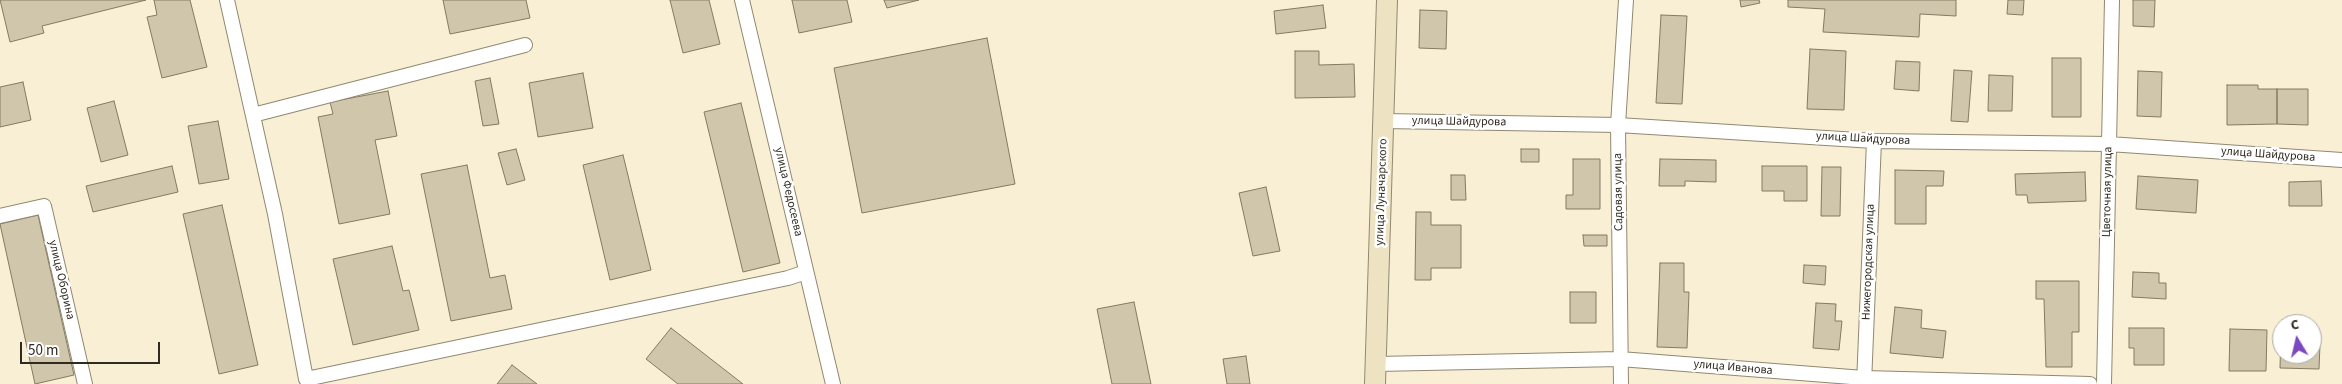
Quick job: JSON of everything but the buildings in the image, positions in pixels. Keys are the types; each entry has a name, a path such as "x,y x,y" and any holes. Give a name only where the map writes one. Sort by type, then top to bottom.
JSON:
{"street":[{"path":"227,0 275,214 306,382 779,280 806,272"},
{"name":"улица Федосеева","path":"742,0 833,384"},
{"name":"улица Луначарского","path":"1375,384 1387,0"},
{"name":"Садовая улица","path":"1622,384 1620,359 1618,125 1626,0"},
{"name":"Цветочная улица","path":"2104,384 2112,0"},
{"path":"253,115 525,46"},
{"name":"улица Шайдурова","path":"1384,121 1618,125 1874,141 2109,144 2342,160"},
{"name":"Нижегородская улица","path":"1864,381 1874,141"},
{"name":"улица Оборина","path":"0,216 44,206 85,384"},
{"name":"улица Иванова","path":"1376,364 1620,359 1864,381 2090,384"}]}
